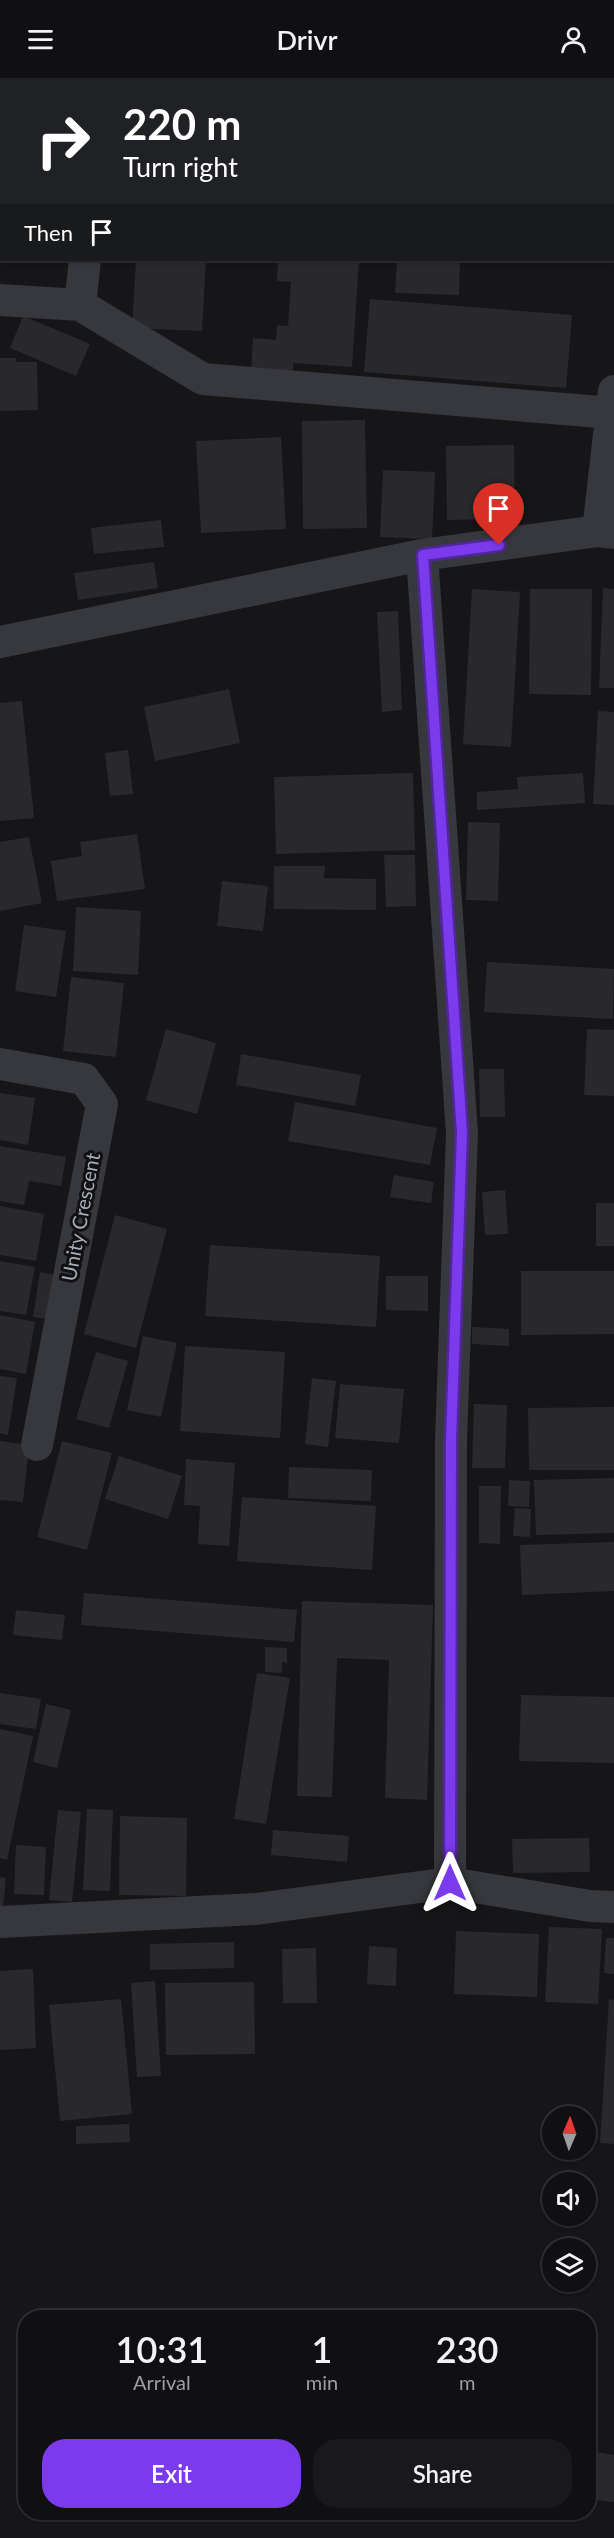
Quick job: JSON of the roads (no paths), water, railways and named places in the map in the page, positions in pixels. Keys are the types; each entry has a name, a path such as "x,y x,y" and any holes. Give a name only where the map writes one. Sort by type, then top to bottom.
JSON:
{"street":[{"path":"80,305 85,261"},
{"path":"0,300 80,305 203,379 613,402 606,532 423,555 0,642"},
{"path":"423,555 462,1133 451,1440 450,1883"},
{"name":"Unity Crescent","path":"0,1064 84,1079 102,1104 37,1445"},
{"path":"0,1922 256,1909 450,1883 590,1906 614,1907"}]}
